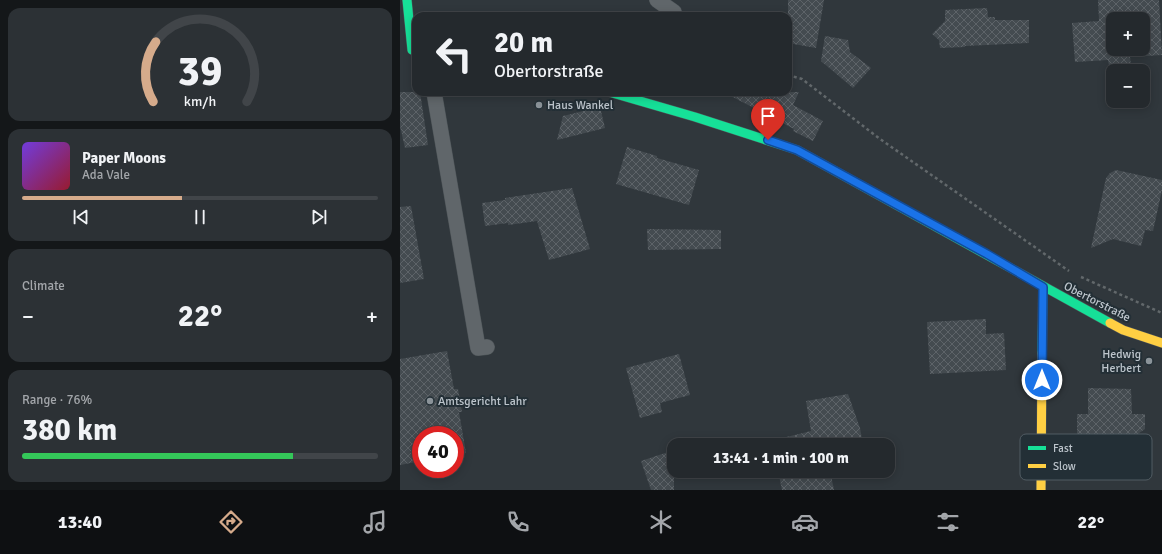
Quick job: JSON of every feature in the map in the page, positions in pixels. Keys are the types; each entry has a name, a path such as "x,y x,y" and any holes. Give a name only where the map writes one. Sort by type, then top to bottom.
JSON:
{"street":[{"path":"407,0 412,50"},
{"name":"Obertorstraße","path":"623,96 695,117 797,150 1123,330 1162,343"},
{"path":"1042,434 1043,287"},
{"path":"1042,480 1042,490"}],"lane":[{"path":"657,0 674,12"},
{"path":"435,96 478,348 486,347"}],"path":[{"path":"792,76 802,79 880,140 1073,273"},
{"path":"1080,277 1162,313"}],"building":[{"path":"788,0 824,0 816,48 792,44 792,12 788,12"},
{"path":"1098,0 1159,0 1162,55 1150,56 1150,12 1106,12 1106,56 1146,56 1130,57 1131,64 1109,64 1108,60 1075,62 1072,23 1099,21"},
{"path":"987,8 988,17 995,17 995,20 1029,20 1029,43 940,48 939,40 932,34 945,21 945,10"},
{"path":"825,36 848,40 850,52 871,68 853,88 821,61"},
{"path":"400,92 412,92 412,96 421,96 428,145 405,148 400,126"},
{"path":"792,92 799,92 793,105 823,121 813,141 793,131 794,129 731,96 792,96"},
{"path":"600,107 605,128 557,140 563,116"},
{"path":"627,147 657,156 657,158 699,170 689,205 616,184"},
{"path":"1116,170 1162,180 1162,190 1153,231 1145,230 1141,246 1113,239 1091,248 1106,178 1110,173"},
{"path":"572,188 590,249 549,260 537,221 508,225 508,223 485,226 482,203"},
{"path":"411,206 424,279 400,283 400,207"},
{"path":"647,229 721,230 721,249 648,250"},
{"path":"986,319 986,334 1004,333 1006,370 930,374 927,322"},
{"name":"Amtsgericht Lahr","path":"447,351 454,389 458,389 462,412 459,412 461,426 412,426 412,463 400,465 400,359"},
{"path":"679,354 690,395 660,403 662,412 640,418 626,368"},
{"path":"1088,388 1131,389 1132,414 1145,414 1145,429 1138,434 1077,434 1077,414 1088,414"},
{"path":"848,394 860,428 862,438 782,438 811,431 806,401"},
{"name":"Amtsgericht Lahr","path":"464,441 466,453 464,453"},
{"path":"667,452 667,478 674,478 674,490 651,490 641,461"},
{"path":"779,478 831,478 834,490 782,490"}],"traffic: fast":[{"path":"407,0 412,50"},
{"path":"623,96 695,117 797,150 1110,323"},
{"path":"1042,353 1043,287"}],"traffic: slow":[{"path":"1110,323 1123,330 1162,343"},
{"path":"1041,434 1042,353"},
{"path":"1041,480 1041,490"}],"place":[{"name":"Haus Wankel","path":"539,105"},
{"name":"Hedwig Herbert","path":"1149,361"},
{"name":"Amtsgericht Lahr","path":"430,401"}],"route":[{"path":"768,140 797,150 987,254 1043,287 1042,380"}]}
